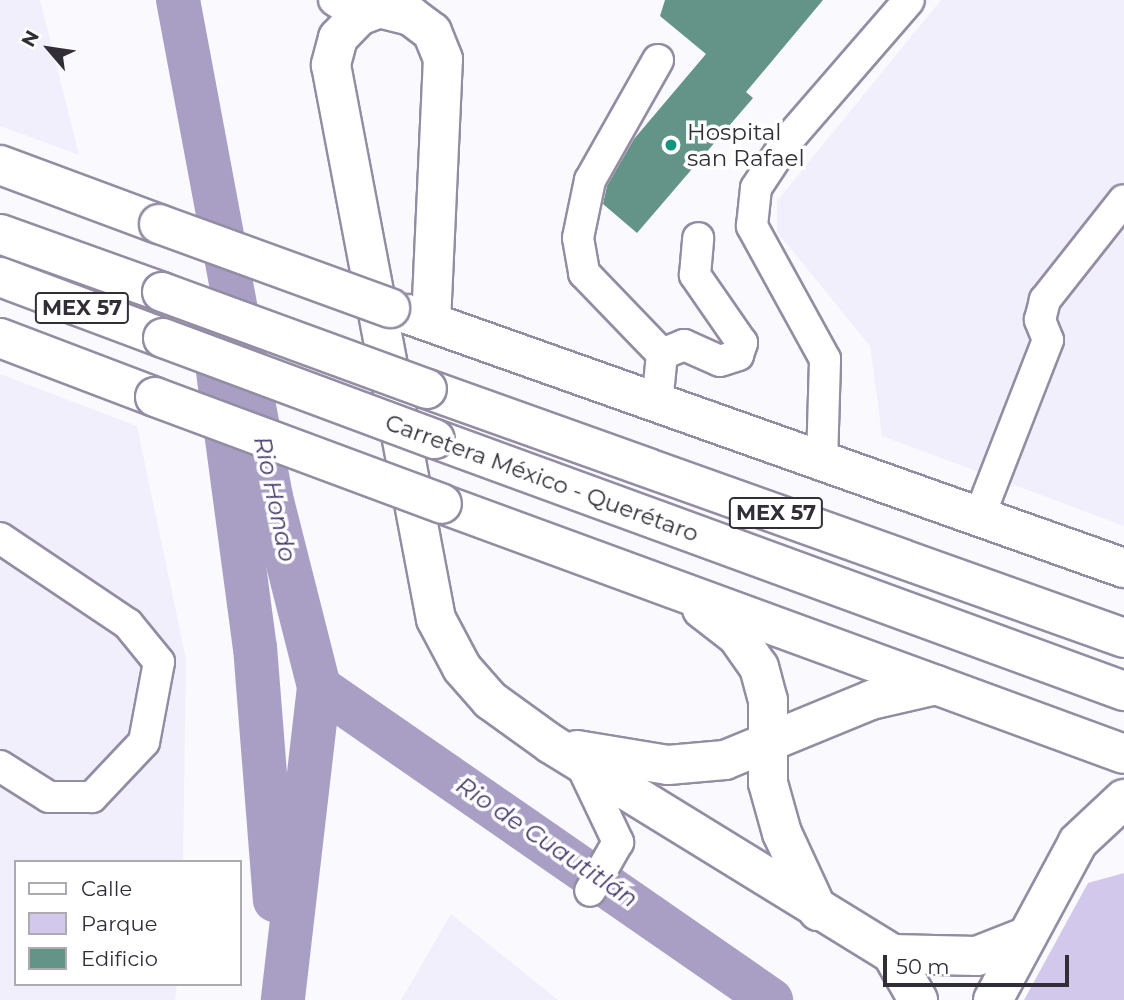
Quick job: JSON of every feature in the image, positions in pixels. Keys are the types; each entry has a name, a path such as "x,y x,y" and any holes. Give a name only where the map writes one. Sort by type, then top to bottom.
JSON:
{"main road":[{"path":"431,322 443,59 432,32 411,16 363,6 338,38 331,65 436,619 462,668 489,700 565,753 818,911 892,954 976,956 1025,937"},
{"path":"0,165 657,404 979,517 1121,561"},
{"name":"Carretera México - Querétaro","path":"0,234 1124,638"},
{"name":"Carretera México - Querétaro","path":"0,277 1124,691"},
{"path":"0,338 684,595 1124,754"},
{"path":"684,595 737,636 759,667 768,700 764,740 782,833 818,911"},
{"path":"565,753 668,765 724,760 764,740 871,699 936,685"},
{"path":"993,1000 1078,842 1124,799"},
{"path":"892,954 918,1000"}],"lane":[{"path":"822,462 825,359 752,226 756,188 787,141 909,0"},
{"path":"657,404 662,354 584,273 579,238 590,180 658,60"},
{"path":"979,517 1048,340 1040,320 1045,300 1124,200"},
{"path":"662,354 684,345 720,361 738,355 743,343 695,275 698,238"},
{"path":"0,538 128,624 159,662 144,742 92,797 48,797 0,766"},
{"path":"565,753 614,848"},
{"path":"590,891 614,848 657,810"}],"shaded area":[{"path":"0,0 40,0 79,155 0,126"},
{"path":"941,0 1124,0 1124,526 882,436 870,346 777,232 777,201"},
{"path":"0,374 137,426 186,659 183,860 14,860 14,986 177,986 175,1000 0,1000"},
{"path":"451,914 558,1000 401,1000"}],"green space":[{"path":"1124,873 1124,1000 1024,1000 1088,883"}],"building":[{"path":"665,0 823,0 746,92 753,98 637,233 603,204 607,186 634,139 706,54 660,16"}],"waterway":[{"name":"Rio Hondo","path":"178,0 271,497 319,687 283,1000"},
{"path":"211,319 255,647 275,900"},
{"name":"Rio de Cuautitlán","path":"319,687 771,1000"}],"place":[{"name":"Hospital san Rafael","path":"671,145"}]}
